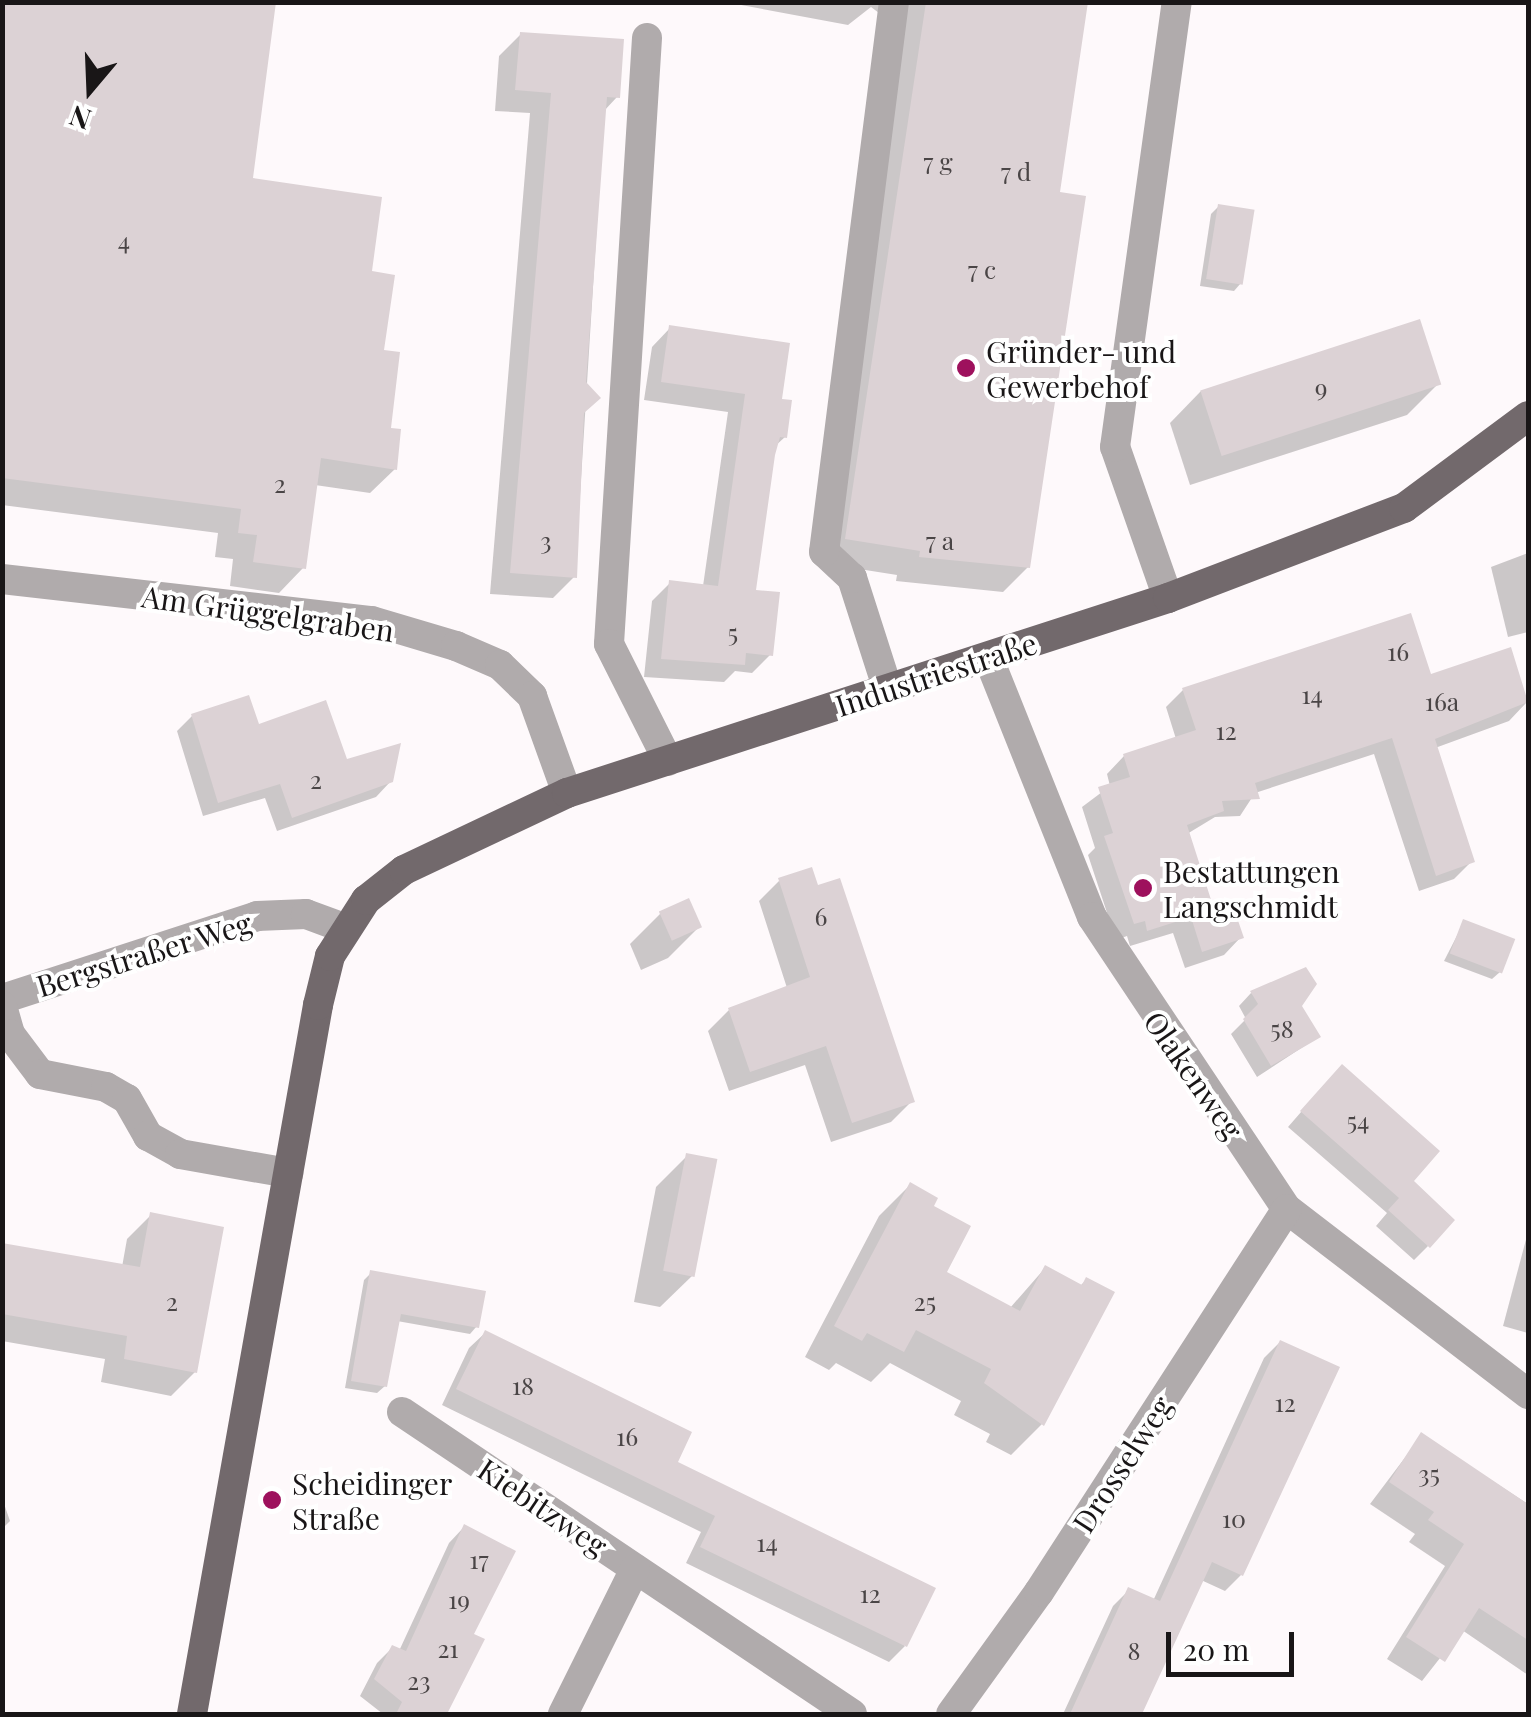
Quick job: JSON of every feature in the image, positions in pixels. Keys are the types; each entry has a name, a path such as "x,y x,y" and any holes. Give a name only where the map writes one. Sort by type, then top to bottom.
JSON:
{"main road":[{"name":"Industriestraße","path":"344,928 404,870 568,793 1168,598 1404,508 1528,416"},
{"path":"192,1714 318,1004 344,928"}],"street":[{"path":"888,690 852,578 824,552 894,2"},
{"path":"1168,598 1115,447 1177,2"},
{"path":"647,38 609,644 668,761"},
{"name":"Am Grüggelgraben","path":"2,580 372,621 456,646 500,664 532,696 568,793"},
{"name":"Olakenweg","path":"988,657 1092,917 1288,1209 1528,1394"},
{"name":"Bergstraßer Weg","path":"2,1002 258,916 306,914 344,928"},
{"path":"2,1002 10,1034 40,1074 106,1087 128,1099 148,1136 180,1154 288,1173"},
{"name":"Drosselweg","path":"951,1714 1039,1592 1288,1209"},
{"name":"Kiebitzweg","path":"402,1412 852,1714"},
{"name":"Kiebitzweg","path":"563,1714 635,1568"}],"building":[{"path":"2,2 276,2 253,178 382,197 372,271 395,275 384,350 400,352 391,428 401,429 397,470 321,458 306,569 253,562 257,535 238,533 241,509 2,478"},
{"name":"Gründer- und Gewerbehof","path":"926,2 1088,2 1060,192 1086,196 1030,568 919,557 920,551 845,539"},
{"path":"520,32 624,39 620,98 607,97 586,382 601,398 584,413 577,578 510,573 551,93 515,90"},
{"path":"1218,204 1255,210 1243,285 1206,279"},
{"path":"1420,319 1441,385 1222,456 1200,390"},
{"path":"669,325 790,343 782,399 792,400 787,438 780,437 775,455 756,590 780,592 773,656 746,653 745,665 661,659 669,580 718,586 745,394 661,382"},
{"path":"1411,613 1431,674 1511,647 1528,702 1435,739 1475,862 1436,876 1392,738 1255,783 1260,799 1222,801 1224,811 1187,825 1214,909 1232,903 1244,938 1202,952 1191,917 1147,931 1145,921 1134,924 1104,836 1113,833 1098,787 1130,777 1123,754 1196,730 1182,688"},
{"path":"249,695 259,724 326,700 347,759 401,743 393,782 292,818 280,784 218,803 191,714"},
{"path":"812,867 818,885 840,878 915,1102 852,1123 826,1046 750,1072 728,1008 810,977 778,878"},
{"path":"689,898 702,927 672,941 659,911"},
{"path":"1463,919 1515,939 1502,974 1450,954"},
{"path":"1306,967 1317,984 1302,1006 1321,1037 1271,1066 1243,1019 1258,1004 1250,991"},
{"path":"1342,1064 1440,1151 1414,1181 1455,1220 1430,1248 1388,1210 1399,1198 1300,1111"},
{"path":"686,1153 717,1159 695,1277 663,1271"},
{"path":"910,1182 938,1198 934,1206 971,1226 947,1272 1020,1311 1045,1265 1082,1285 1086,1277 1115,1292 1044,1426 984,1383 991,1369 916,1330 904,1352 867,1333 862,1341 834,1326"},
{"path":"150,1212 224,1227 197,1373 124,1359 127,1336 2,1314 2,1243 140,1267"},
{"path":"370,1270 486,1291 479,1328 401,1314 387,1387 351,1381"},
{"path":"485,1330 692,1432 678,1462 936,1588 907,1647 700,1547 715,1516 456,1389"},
{"path":"1280,1340 1340,1367 1243,1576 1212,1562 1142,1714 1070,1714 1128,1587 1160,1601"},
{"path":"1421,1432 1528,1504 1528,1640 1479,1608 1445,1662 1406,1637 1464,1544 1428,1520 1434,1512 1389,1482"},
{"path":"464,1524 516,1551 474,1634 485,1639 447,1714 396,1714 402,1702 374,1679 392,1645 406,1651"}],"place":[{"name":"Gründer- und Gewerbehof","path":"966,368"},
{"name":"Bestattungen Langschmidt","path":"1143,888"},
{"name":"Scheidinger Straße","path":"272,1500"}]}
